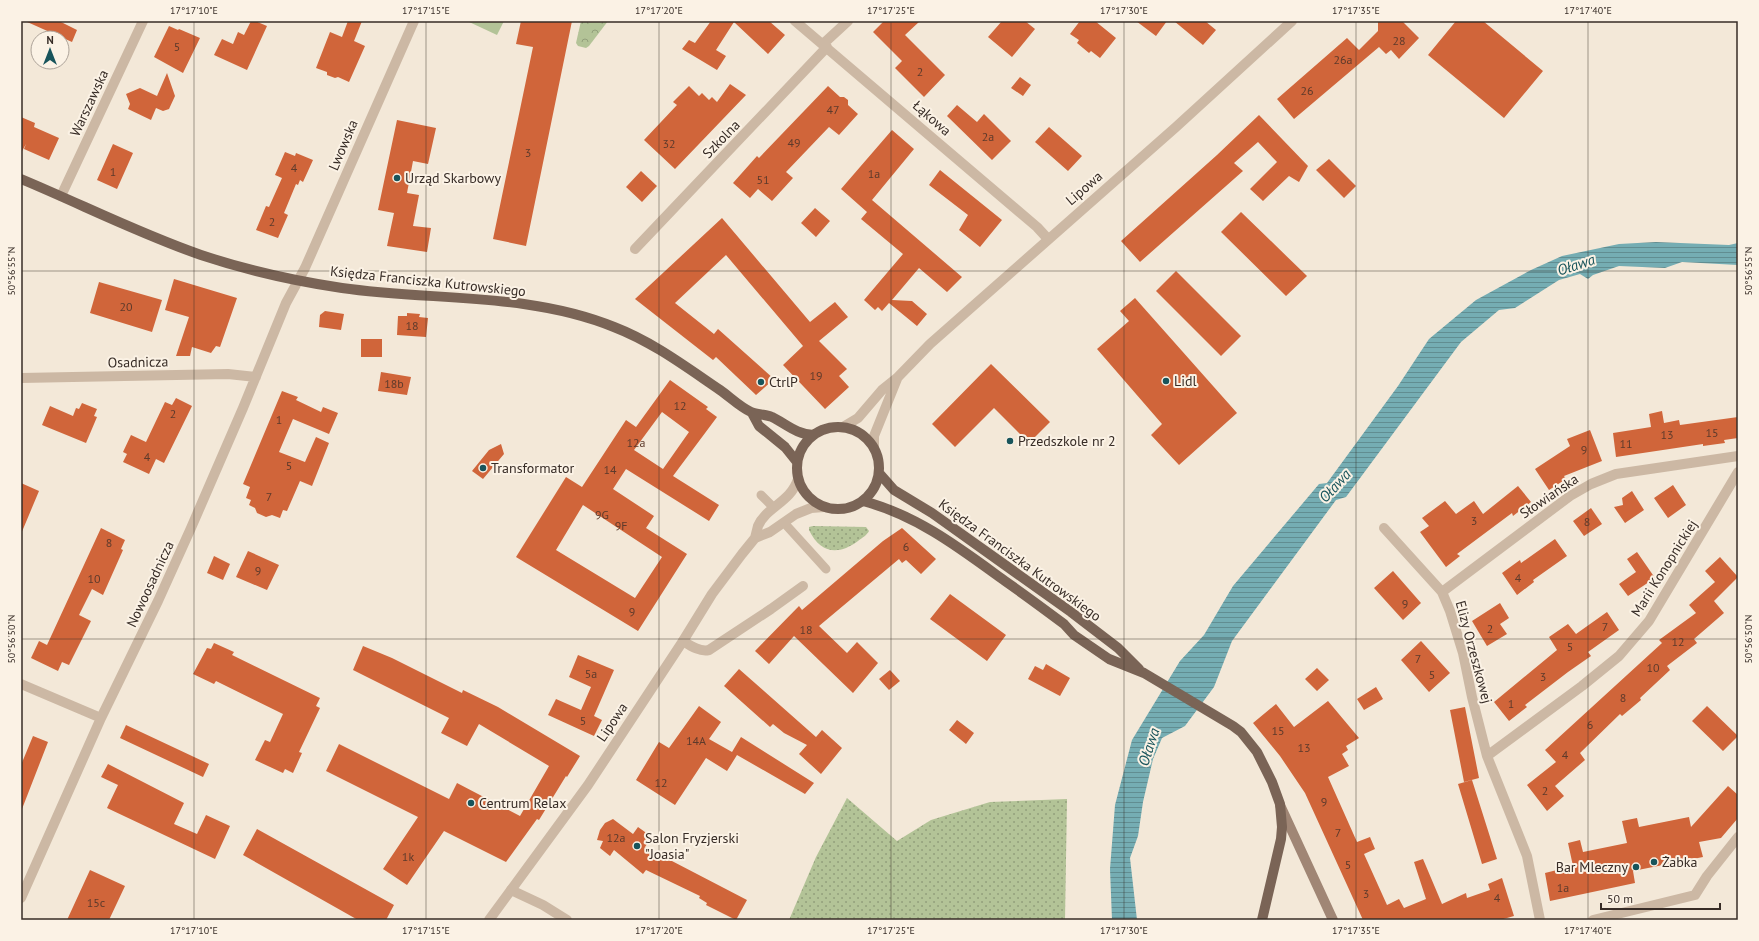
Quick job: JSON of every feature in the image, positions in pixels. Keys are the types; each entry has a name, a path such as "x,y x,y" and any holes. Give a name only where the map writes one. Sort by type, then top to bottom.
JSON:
{"main road":[{"name":"Księdza Franciszka Kutrowskiego","path":"21,179 153,236 201,254 298,280 342,288 396,294 529,304 583,316 616,327 650,344 693,371 752,413 770,416 801,434 814,435"},
{"name":"Księdza Franciszka Kutrowskiego","path":"752,413 759,426 786,447 796,462"},
{"path":"843,427 861,434 874,448 878,460 879,473 876,484 863,501 844,509 824,507 807,496 802,488 798,479 796,462 800,450 807,440 826,428 843,427"},
{"name":"Księdza Franciszka Kutrowskiego","path":"879,473 898,493 932,513 1071,612 1118,648 1144,673"},
{"name":"Księdza Franciszka Kutrowskiego","path":"863,501 890,508 933,530 967,552 1064,624 1074,635 1109,659 1144,673 1241,732 1257,752 1272,782 1280,804 1333,920"},
{"path":"1262,920 1281,839 1280,804"}],"street":[{"name":"Warszawska","path":"61,196 143,21"},
{"name":"Lwowska","path":"298,280 414,21"},
{"name":"Łąkowa","path":"795,21 1037,227 1048,239"},
{"name":"Szkolna","path":"635,250 848,21"},
{"name":"Lipowa","path":"843,427 858,418 882,390 897,378 930,344 1176,127 1292,21"},
{"name":"Nowoosadnicza","path":"21,898 101,718 163,591 221,460 286,303 298,280"},
{"name":"Osadnicza","path":"21,378 228,374 256,377"},
{"name":"Lipowa","path":"874,448 874,436 897,378"},
{"name":"Słowiańska","path":"1442,592 1570,496 1591,484 1616,474 1738,456"},
{"name":"Marii Konopnickiej","path":"1487,756 1582,686 1619,656 1649,621 1738,472"},
{"name":"Lipowa","path":"489,920 588,785 683,641 712,594 755,538 758,526 764,517 791,492 798,479"},
{"path":"760,495 771,505"},
{"name":"Lipowa","path":"755,538 770,532 800,511 824,507"},
{"path":"788,526 826,569"},
{"name":"Elizy Orzeszkowej","path":"1384,528 1442,592 1450,610 1487,756 1528,856 1540,920"},
{"path":"683,641 693,648 705,651 709,650 771,610 803,586"},
{"path":"21,684 101,718"},
{"path":"1593,920 1695,895 1707,876 1738,837"},
{"path":"511,890 542,905 567,920"}],"green space":[{"path":"467,21 504,21 497,35"},
{"path":"581,21 608,21 586,48 578,46 576,43"},
{"path":"809,527 866,527 869,531 851,546 843,549 830,550 818,544 813,538"},
{"path":"847,798 897,841 931,820 990,802 1067,799 1065,920 789,920 816,857"}],"water":[{"name":"Oława","path":"1656,242 1729,245 1738,243 1738,265 1682,262 1665,268 1619,266 1593,275 1588,279 1580,274 1559,280 1515,308 1499,310 1461,342 1346,497 1336,500 1232,641 1214,687 1185,726 1162,738 1153,759 1143,802 1138,836 1130,858 1137,920 1112,920 1110,869 1115,805 1132,740 1180,661 1204,635 1233,586 1319,484 1327,483 1398,386 1429,339 1476,300 1531,270 1562,256 1619,244"}],"building":[{"path":"25,21 59,21 77,30 72,42 70,41 70,30 45,30"},
{"path":"251,21 267,26 247,70 214,55 222,39 233,44 238,32 244,35"},
{"path":"348,21 362,21 354,41 365,46 349,82 338,77 335,78 327,75 327,72 316,68 330,32 342,37"},
{"path":"521,21 572,21 526,246 493,239 533,47 516,44"},
{"path":"711,21 769,21 785,35 768,54 734,22 716,50 726,56 717,70 682,49 689,40 695,43"},
{"path":"884,21 920,21 905,35 945,75 924,97 895,68 902,61 873,32"},
{"path":"1002,21 1025,21 1035,29 1012,57 988,37"},
{"path":"1080,21 1095,21 1116,38 1100,58 1091,51 1089,53 1077,43 1079,40 1070,34"},
{"path":"1136,21 1167,21 1156,36"},
{"path":"1174,21 1205,21 1216,30 1203,45"},
{"path":"1378,21 1402,21 1419,38 1399,59 1391,50 1386,54 1379,47 1294,119 1277,99 1347,38 1359,50 1378,31"},
{"path":"1456,21 1483,21 1543,71 1504,118 1428,55"},
{"path":"169,26 200,38 183,73 154,57"},
{"path":"167,73 175,96 169,109 163,111 156,108 151,120 128,109 130,104 126,94 140,88 157,96"},
{"path":"1020,77 1031,85 1023,96 1011,88"},
{"path":"730,84 746,95 675,169 644,140 677,105 673,102 689,86 699,96 702,93 709,100 712,97 717,102"},
{"path":"828,86 840,97 844,97 848,100 848,105 858,114 839,135 829,127 786,172 793,178 772,201 758,189 750,198 733,183 757,156 759,158"},
{"path":"957,105 977,122 984,114 1011,141 992,160 947,116"},
{"path":"1259,115 1308,166 1299,182 1289,176 1263,201 1250,189 1277,162 1258,142 1234,163 1243,171 1140,262 1121,241 1217,155"},
{"path":"21,117 35,123 34,127 59,138 49,160 24,149 26,144 21,153"},
{"name":"Urząd Skarbowy","path":"397,120 436,128 428,164 413,161 407,193 419,195 413,226 431,228 427,252 387,246 394,213 378,210"},
{"path":"1049,127 1082,156 1068,171 1035,142"},
{"path":"892,130 914,149 872,200 962,277 947,292 919,268 892,300 912,301 927,314 917,326 889,303 882,311 878,307 875,310 864,300 903,254 861,219 867,212 841,189"},
{"path":"113,144 133,153 117,189 97,180"},
{"path":"285,152 295,156 296,153 313,160 303,182 300,180 298,185 296,184 284,213 288,215 278,238 256,230 266,206 269,207 282,178 275,175"},
{"path":"1329,159 1356,186 1344,198 1316,170"},
{"path":"940,170 1002,220 980,247 959,230 968,215 929,185"},
{"path":"641,171 657,186 642,202 626,187"},
{"path":"815,208 830,221 816,237 801,223"},
{"path":"1241,212 1307,276 1286,296 1221,232"},
{"path":"722,218 810,322 835,302 848,317 819,341 847,369 839,376 849,387 825,409 783,365 803,346 726,255 675,303 714,334 718,329 774,379 756,395 716,357 713,360 635,299"},
{"path":"1176,271 1241,336 1221,356 1156,291"},
{"path":"174,279 237,298 220,347 216,346 211,353 192,347 190,356 176,356 189,317 165,310"},
{"path":"99,282 162,300 152,332 90,313"},
{"name":"Lidl","path":"1135,298 1237,413 1179,465 1151,435 1162,424 1097,349 1129,321 1120,311"},
{"path":"325,311 344,314 341,330 319,327 320,315"},
{"path":"407,313 420,314 419,317 428,318 426,337 397,335 398,316 407,316"},
{"path":"361,339 382,339 382,357 361,357"},
{"path":"991,364 1050,422 1029,443 994,408 955,447 932,424"},
{"path":"381,372 411,377 407,395 378,391"},
{"path":"670,380 708,407 706,409 717,417 673,476 719,505 709,521 626,469 613,489 654,516 646,528 687,554 638,631 516,557 566,477 582,487 626,420 636,427","holes":["662,412 689,432 663,469 634,450","583,505 662,557 635,598 556,550"]},
{"path":"282,391 298,397 296,400 321,412 323,407 338,413 329,434 293,419 279,452 305,462 316,437 329,443 312,486 300,481 287,511 283,510 280,518 272,515 266,517 257,513 255,508 249,505 251,500 246,498 250,487 243,484"},
{"path":"176,398 192,406 164,463 156,459 149,474 123,462 127,454 123,452 131,435 146,442 165,402 172,405"},
{"path":"82,403 97,409 94,416 97,417 86,443 42,425 50,406 73,416 76,408 79,409"},
{"path":"1662,411 1664,423 1679,420 1680,425 1738,417 1738,438 1724,440 1725,443 1703,446 1703,444 1616,457 1613,433 1651,427 1649,414"},
{"path":"1590,430 1602,461 1564,476 1566,479 1549,490 1535,469 1570,446 1567,439"},
{"path":"501,444 504,454 483,479 472,471 489,450"},
{"path":"21,483 39,491 21,534"},
{"path":"1673,485 1686,505 1668,518 1654,498"},
{"path":"1518,486 1531,502 1513,516 1512,513 1457,554 1460,556 1446,567 1420,532 1429,526 1422,518 1445,501 1456,514 1474,501 1483,514"},
{"path":"1632,491 1644,510 1625,523 1614,507 1623,505 1622,498"},
{"path":"1591,508 1602,524 1584,536 1573,521"},
{"path":"101,528 125,540 121,549 123,550 103,595 92,589 79,615 91,621 69,665 62,662 58,671 31,658 39,641 47,645"},
{"path":"902,528 936,559 921,574 906,560 902,563 899,559 819,626 847,653 857,642 878,663 853,693 794,636 769,664 755,651 799,606 802,610 883,541"},
{"path":"1555,539 1567,556 1533,580 1534,582 1517,595 1502,573 1520,560 1521,563"},
{"path":"248,551 279,565 267,590 236,577"},
{"path":"1637,552 1655,578 1628,596 1619,584 1636,572 1627,559"},
{"path":"214,556 230,564 223,580 207,573"},
{"path":"1720,557 1738,577 1714,601 1724,613 1694,639 1697,643 1667,666 1670,670 1640,698 1641,700 1622,716 1620,714 1580,753 1585,760 1555,786 1564,796 1547,811 1527,785 1556,762 1545,750 1662,643 1659,640 1696,613 1689,605 1715,582 1705,571"},
{"path":"1393,571 1421,603 1403,620 1374,588"},
{"path":"950,594 1006,635 987,661 930,619"},
{"path":"1500,603 1509,618 1500,624 1507,634 1487,646 1472,621"},
{"path":"1607,612 1619,630 1588,652 1591,656 1525,705 1527,707 1509,721 1494,702 1557,650 1549,637 1568,624 1576,634"},
{"path":"1421,641 1450,673 1429,692 1401,660"},
{"path":"214,643 234,652 232,655 320,698 316,706 320,708 299,752 302,753 293,773 285,769 283,773 255,760 265,740 270,742 283,714 216,681 214,684 193,674 207,648 211,649"},
{"path":"363,646 392,658 462,693 463,690 498,707 580,756 539,820 537,819 506,862 444,831 407,885 383,869 418,817 326,771 339,744 449,799 457,783 520,816 549,766 479,724 467,746 441,733 449,718 353,670"},
{"path":"578,655 614,670 594,716 602,720 594,736 548,715 556,699 581,710 591,687 569,677"},
{"path":"1046,664 1070,678 1060,696 1028,679 1035,666 1043,670"},
{"path":"1317,668 1329,680 1317,691 1305,679"},
{"path":"739,669 816,737 822,730 842,748 821,774 799,754 807,745 784,733 773,724 770,727 724,686"},
{"path":"890,670 900,681 889,690 879,679"},
{"path":"1376,687 1383,699 1364,710 1357,699"},
{"path":"1328,701 1359,738 1346,746 1348,750 1342,754 1349,766 1328,777 1357,842 1370,837 1375,849 1364,854 1387,905 1399,899 1404,908 1426,899 1414,862 1423,859 1442,904 1466,893 1467,898 1490,890 1488,884 1502,878 1514,916 1500,920 1363,920 1305,793 1280,756 1253,723 1276,704 1294,727"},
{"path":"699,706 721,722 709,739 732,752 741,737 814,783 805,794 737,755 727,771 706,758 675,805 636,780 659,742 669,748"},
{"path":"1707,706 1738,736 1723,751 1692,721"},
{"path":"1465,707 1479,778 1464,782 1450,710"},
{"path":"957,720 974,733 966,744 949,730"},
{"path":"126,725 209,764 203,777 120,738"},
{"path":"33,736 48,742 22,809 21,765"},
{"path":"108,764 184,803 174,824 197,834 206,815 230,826 215,859 107,808 118,785 101,777"},
{"path":"1472,780 1497,859 1482,864 1458,784"},
{"path":"1728,786 1738,795 1738,818 1721,838 1699,842 1703,857 1633,871 1635,883 1550,901 1545,873 1573,866 1568,843 1580,840 1583,852 1627,843 1622,821 1637,818 1639,827 1689,817 1691,827"},
{"path":"613,819 633,834 638,827 652,837 645,847 747,900 736,920 706,905 707,903 699,898 700,896 646,870 643,874 614,850 610,856 600,848 603,841 597,840 600,830 605,823"},
{"path":"257,829 394,905 386,920 358,920 243,855"},
{"path":"90,870 125,886 109,920 67,920"}],"place":[{"name":"Urząd Skarbowy","path":"397,178"},
{"name":"Lidl","path":"1166,381"},
{"name":"CtrlP","path":"761,382"},
{"name":"Przedszkole nr 2","path":"1010,441"},
{"name":"Transformator","path":"483,468"},
{"name":"Centrum Relax","path":"471,803"},
{"name":"Salon Fryzjerski \"Joasia\"","path":"637,846"},
{"name":"Żabka","path":"1654,862"},
{"name":"Bar Mleczny","path":"1636,867"}]}
